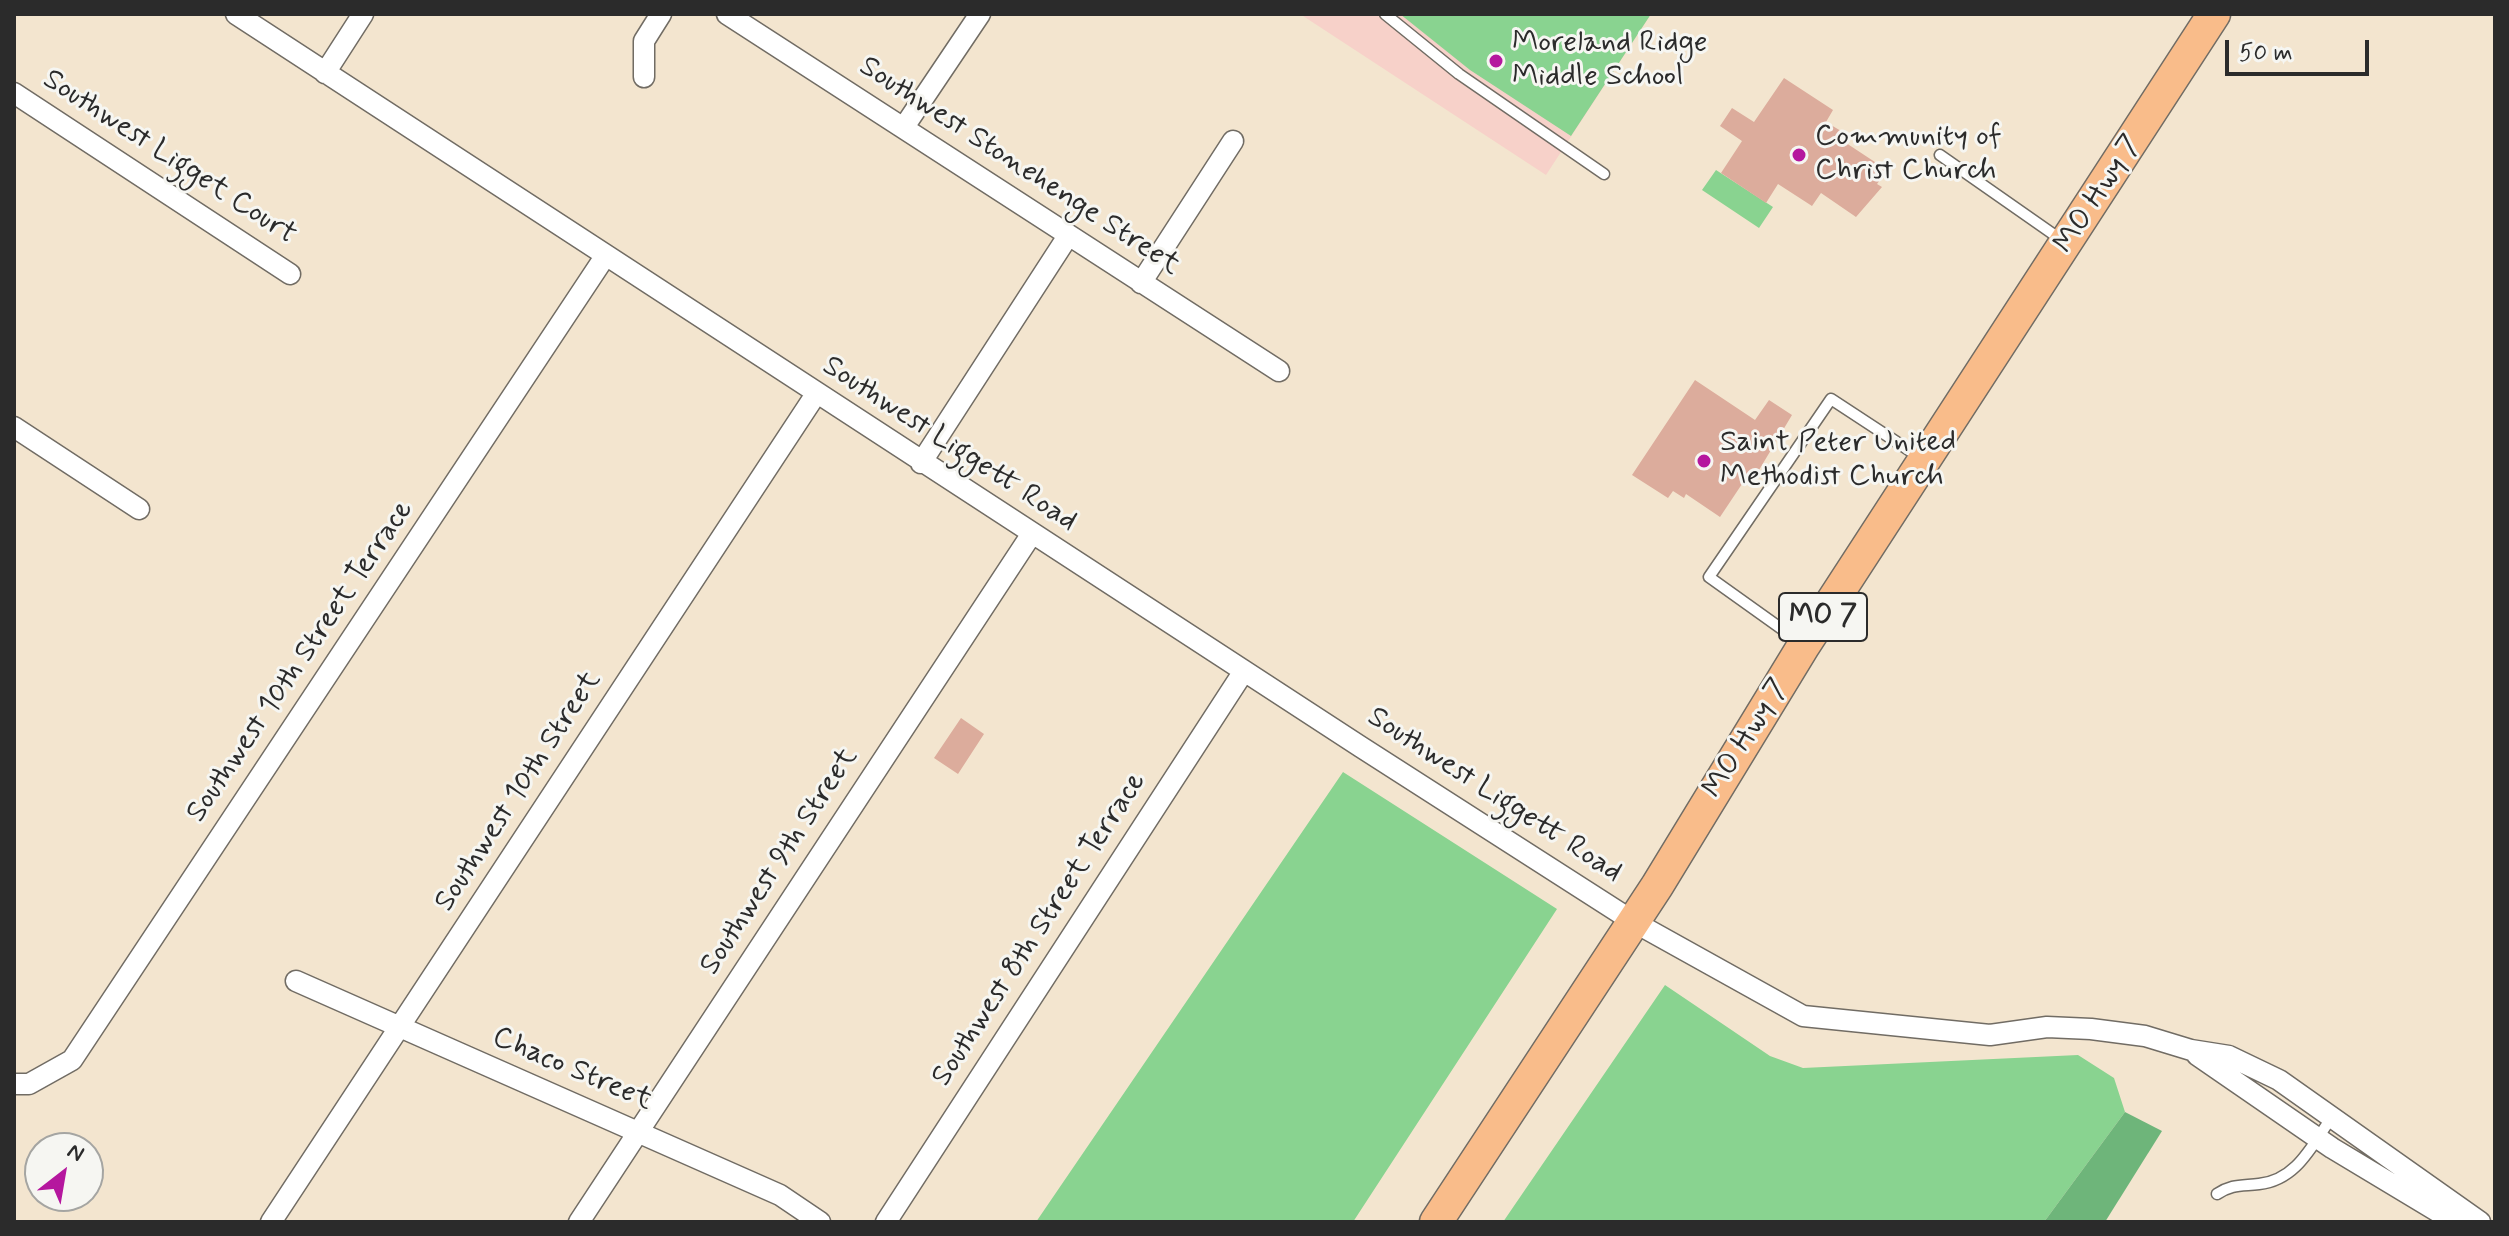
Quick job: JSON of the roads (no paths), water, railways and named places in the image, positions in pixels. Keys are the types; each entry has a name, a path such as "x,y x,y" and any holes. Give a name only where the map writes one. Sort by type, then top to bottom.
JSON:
{"main road":[{"name":"MO Hwy 7","path":"1436,1222 1634,922 1804,645 2068,244 2214,14"}],"street":[{"name":"Southwest Liggett Road","path":"236,14 1031,535 1634,922 1803,1016 1990,1035 2047,1027 2091,1029 2145,1036 2191,1050"},
{"path":"325,73 363,14"},
{"path":"644,77 644,41 661,14"},
{"name":"Southwest Stonehenge Street","path":"727,14 1279,371"},
{"path":"904,127 980,14"},
{"name":"Southwest Ligget Court","path":"14,93 290,274"},
{"path":"1141,283 1233,141"},
{"path":"921,463 1068,236"},
{"name":"Southwest 10th Street Terrace","path":"22,1084 72,1060 606,255"},
{"name":"Southwest 10th Street","path":"271,1222 816,394"},
{"path":"14,427 139,509"},
{"name":"Southwest 9th Street","path":"579,1222 1031,535"},
{"name":"Southwest 8th Street Terrace","path":"886,1222 1244,671"},
{"name":"Chaco Street","path":"296,981 780,1195 820,1222"},
{"path":"2191,1050 2229,1056 2279,1080 2480,1222"},
{"path":"2191,1050 2317,1137 2455,1222"}],"lane":[{"path":"1385,14 1459,74 1604,174"},
{"path":"1940,155 2068,244"},
{"path":"1804,645 1709,577 1831,399 1926,462"},
{"path":"2217,1194 2232,1184 2262,1184 2288,1176 2332,1117"}],"place":[{"name":"Moreland Ridge Middle School","path":"1496,61"},
{"name":"Community of Christ Church","path":"1799,155"},
{"name":"Saint Peter United Methodist Church","path":"1704,461"}]}
